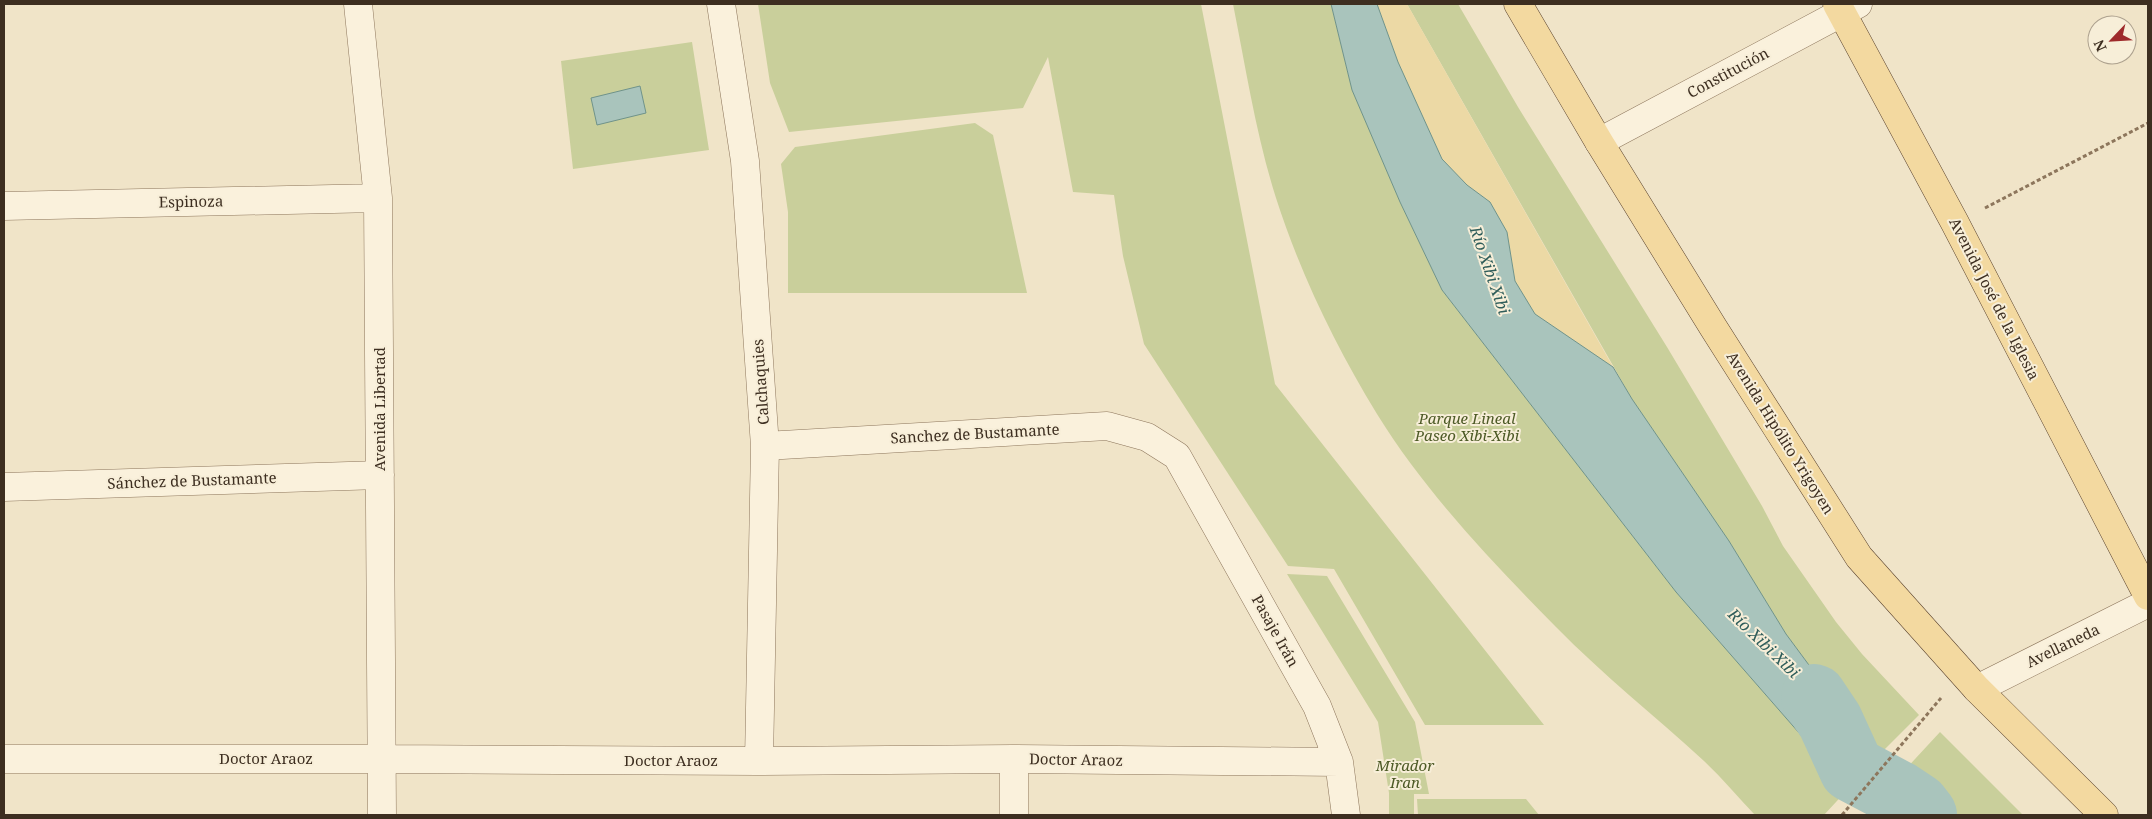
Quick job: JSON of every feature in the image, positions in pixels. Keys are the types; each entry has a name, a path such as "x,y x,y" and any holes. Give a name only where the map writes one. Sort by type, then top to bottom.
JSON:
{"main road":[{"name":"Avenida Hipólito Yrigoyen","path":"1518,4 1599,142 1712,327 1859,556 1977,689 2104,815"},
{"name":"Avenida José de la Iglesia","path":"1846,7 1955,223 2148,596"}],"street":[{"name":"Avenida Libertad","path":"358,4 378,198 382,815"},
{"name":"Calchaquies","path":"721,4 745,161 765,446 759,762"},
{"name":"Constitución","path":"1599,142 1846,7"},
{"name":"Espinoza","path":"4,206 378,198"},
{"name":"Sanchez de Bustamante","path":"765,446 1107,426 1147,437 1177,456"},
{"name":"Pasaje Irán","path":"1177,456 1317,706 1339,762 1346,815"},
{"name":"Sánchez de Bustamante","path":"4,487 380,475"},
{"name":"Avellaneda","path":"1977,689 2148,603"},
{"name":"Doctor Araoz","path":"4,759 382,759 759,762 1014,759 1339,762"},
{"path":"1014,759 1014,815"}],"path":[{"path":"1955,223 2148,123"},
{"path":"1842,815 1927,715"}],"green space":[{"path":"758,4 1201,4 1275,384 1544,725 1425,725 1334,569 1288,566 1144,344 1123,256 1114,195 1073,192 1048,57 1023,108 789,132 770,83"},
{"name":"Parque Lineal Paseo Xibi-Xibi","path":"1233,4 1331,4 1352,90 1400,202 1442,290 1676,592 1848,789 1824,815 1755,815 1704,761 1611,679 1556,627 1461,526 1396,443 1347,363 1320,309 1296,254 1269,174 1252,102"},
{"path":"1407,4 1458,4 1518,107 1667,347 1762,506 1783,546 1836,622 1862,654 1919,715 1877,757 1786,634 1729,541 1632,399"},
{"path":"692,42 709,150 573,169 561,61"},
{"path":"975,123 993,135 1027,293 788,293 788,212 781,164 795,147"},
{"name":"Mirador Iran","path":"1287,574 1327,576 1415,722 1429,794 1414,794 1414,815 1389,815 1389,793 1378,722"},
{"path":"1940,732 2023,815 1956,815 1903,772"},
{"path":"1417,799 1526,799 1539,815 1418,815"}],"sand":[{"path":"1377,4 1407,4 1613,367 1535,314 1515,281 1507,232 1490,202 1467,185 1442,159 1398,62"}],"water":[{"path":"1331,4 1377,4 1398,62 1442,159 1467,185 1490,202 1507,232 1515,281 1535,314 1613,367 1632,399 1729,541 1786,634 1877,757 1848,789 1676,592 1442,290 1400,202 1352,90"},
{"path":"640,86 646,113 597,125 591,98"},
{"path":"1903,772 1956,815 1870,815 1866,813"}],"waterway":[{"name":"Río Xibi Xibi","path":"1814,697 1830,721 1852,769 1899,794 1917,806 1924,815"}]}
